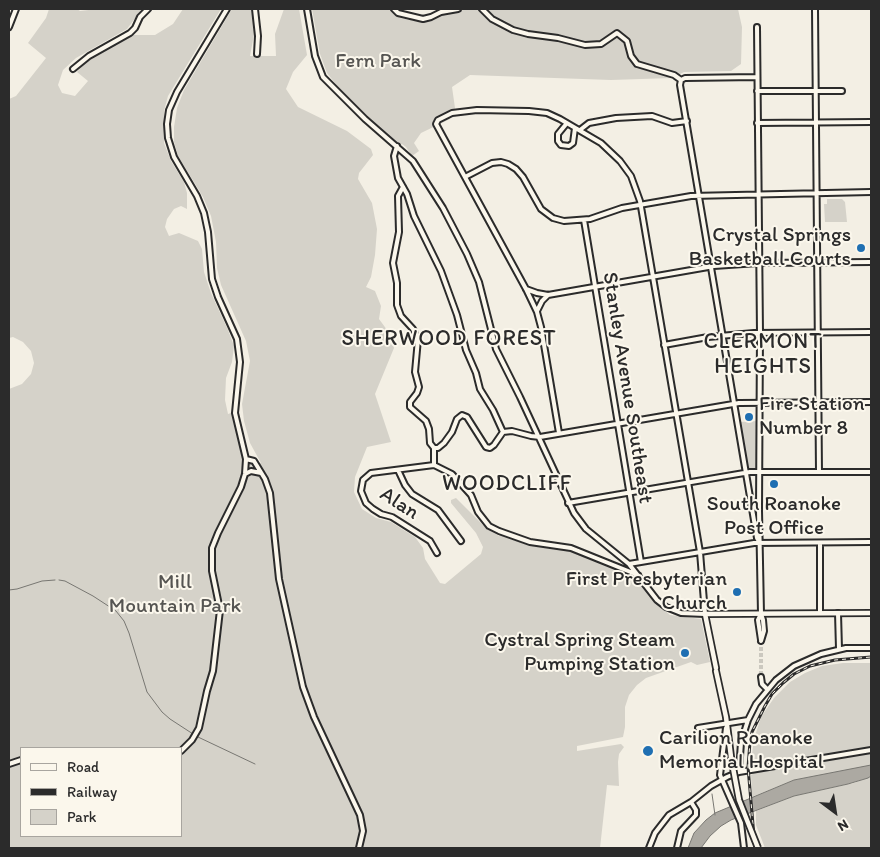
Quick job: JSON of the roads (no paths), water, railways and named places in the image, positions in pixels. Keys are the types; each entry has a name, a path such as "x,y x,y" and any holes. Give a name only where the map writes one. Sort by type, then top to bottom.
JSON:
{"main road":[{"path":"758,848 739,800 727,723 705,614 871,613"}],"street":[{"path":"9,27 16,9"},
{"path":"73,69 89,56 130,33 135,28 140,17 148,9"},
{"path":"182,750 192,740 199,728 215,665 220,610 212,571 212,548 237,497 245,474 246,459 235,413 240,362 238,339 218,297 212,279 208,232 204,213 169,146 167,131 169,110 177,92 227,9"},
{"path":"255,9 258,36 257,54"},
{"path":"307,9 315,56 323,77 365,119 413,161 444,208 467,254 482,292 493,342 568,503 586,529 628,564 656,599 666,608 681,613 705,614 700,552 640,204 634,183 620,161 601,143 554,116 540,112 468,110 452,113 437,121 436,124 537,312 559,433"},
{"path":"394,9 398,13 423,19 441,12 458,9"},
{"path":"482,9 492,20 513,30 585,45 601,44 617,34 627,41 631,56 638,64 674,75 681,80"},
{"path":"815,9 819,472"},
{"path":"757,27 760,333 759,472 761,614 764,631 761,641 758,620 761,614"},
{"path":"681,80 685,78 757,77"},
{"path":"681,80 680,85 724,336 756,538 760,543"},
{"path":"757,91 842,91"},
{"path":"567,123 558,134 558,141 561,145 568,146 573,142 578,129 589,124 616,118 652,116 672,123 687,121"},
{"path":"757,124 871,122"},
{"path":"397,146 394,156 396,172 446,284 480,389 493,410 503,432"},
{"path":"465,177 492,163 501,162 508,164 519,172 535,202 545,214 559,220 595,218 622,208 691,196 758,193 871,192"},
{"path":"403,187 398,196 399,232 393,263 397,284 398,309 418,339 415,372 419,387 409,404 411,409 426,421 429,429 430,443 434,448 434,465"},
{"name":"Stanley Avenue Southeast","path":"584,220 641,562"},
{"path":"526,289 548,294 711,266 758,263 871,262"},
{"path":"537,312 548,294"},
{"path":"664,345 760,333 871,332"},
{"path":"434,448 438,448 444,443 452,432 457,419 462,415 467,417 486,447 492,447 503,432 512,431 537,436 734,404 871,402"},
{"path":"246,459 254,461 267,484 271,501 279,578 304,687 314,716 360,814 363,831 358,848"},
{"path":"461,541 438,510 412,494 405,485 398,470 434,465 452,474 471,495 478,512 489,526 498,531 530,542 571,548 638,575"},
{"name":"Alan","path":"398,470 371,473 366,476 363,480 361,491 366,503 381,514 392,517 430,541 437,553"},
{"path":"245,474 251,471 261,473"},
{"path":"568,503 746,473 871,472"},
{"path":"628,564 760,543 871,542"},
{"path":"820,543 820,613"},
{"path":"838,613 839,649"},
{"path":"739,772 742,742 748,720 756,704 767,689 787,670 801,662 839,649 871,648"},
{"path":"761,677 762,684 767,689"},
{"path":"698,728 748,720"},
{"path":"727,723 720,772 741,823 744,848"},
{"path":"649,848 655,833 664,819 722,779 739,772 871,750"},
{"path":"677,848 681,831 696,815 696,810 691,802"}],"waterway":[{"path":"9,590 42,581 55,580"},
{"path":"59,580 65,581 93,596 116,611 124,621 129,633 147,692 162,712 193,734"},
{"path":"198,737 255,764"},
{"path":"712,794 715,815"}],"tunnel":[{"path":"761,641 761,677"}],"railway":[{"path":"755,848 748,767 750,742 752,732 772,694 794,674 810,666 835,660 871,657"}],"place":[{"name":"Crystal Springs Basketball Courts","path":"861,248"},
{"name":"Fire Station Number 8","path":"749,417"},
{"name":"South Roanoke Post Office","path":"774,484"},
{"name":"First Presbyterian Church","path":"737,592"},
{"name":"Cystral Spring Steam Pumping Station","path":"685,653"},
{"name":"Carilion Roanoke Memorial Hospital","path":"648,751"}],"district":[{"name":"SHERWOOD FOREST","path":"449,339"},
{"name":"CLERMONT HEIGHTS","path":"763,355"},
{"name":"WOODCLIFF","path":"507,484"}],"park label":[{"name":"Fern Park","path":"378,62"},
{"name":"Mill Mountain Park","path":"175,595"}]}
